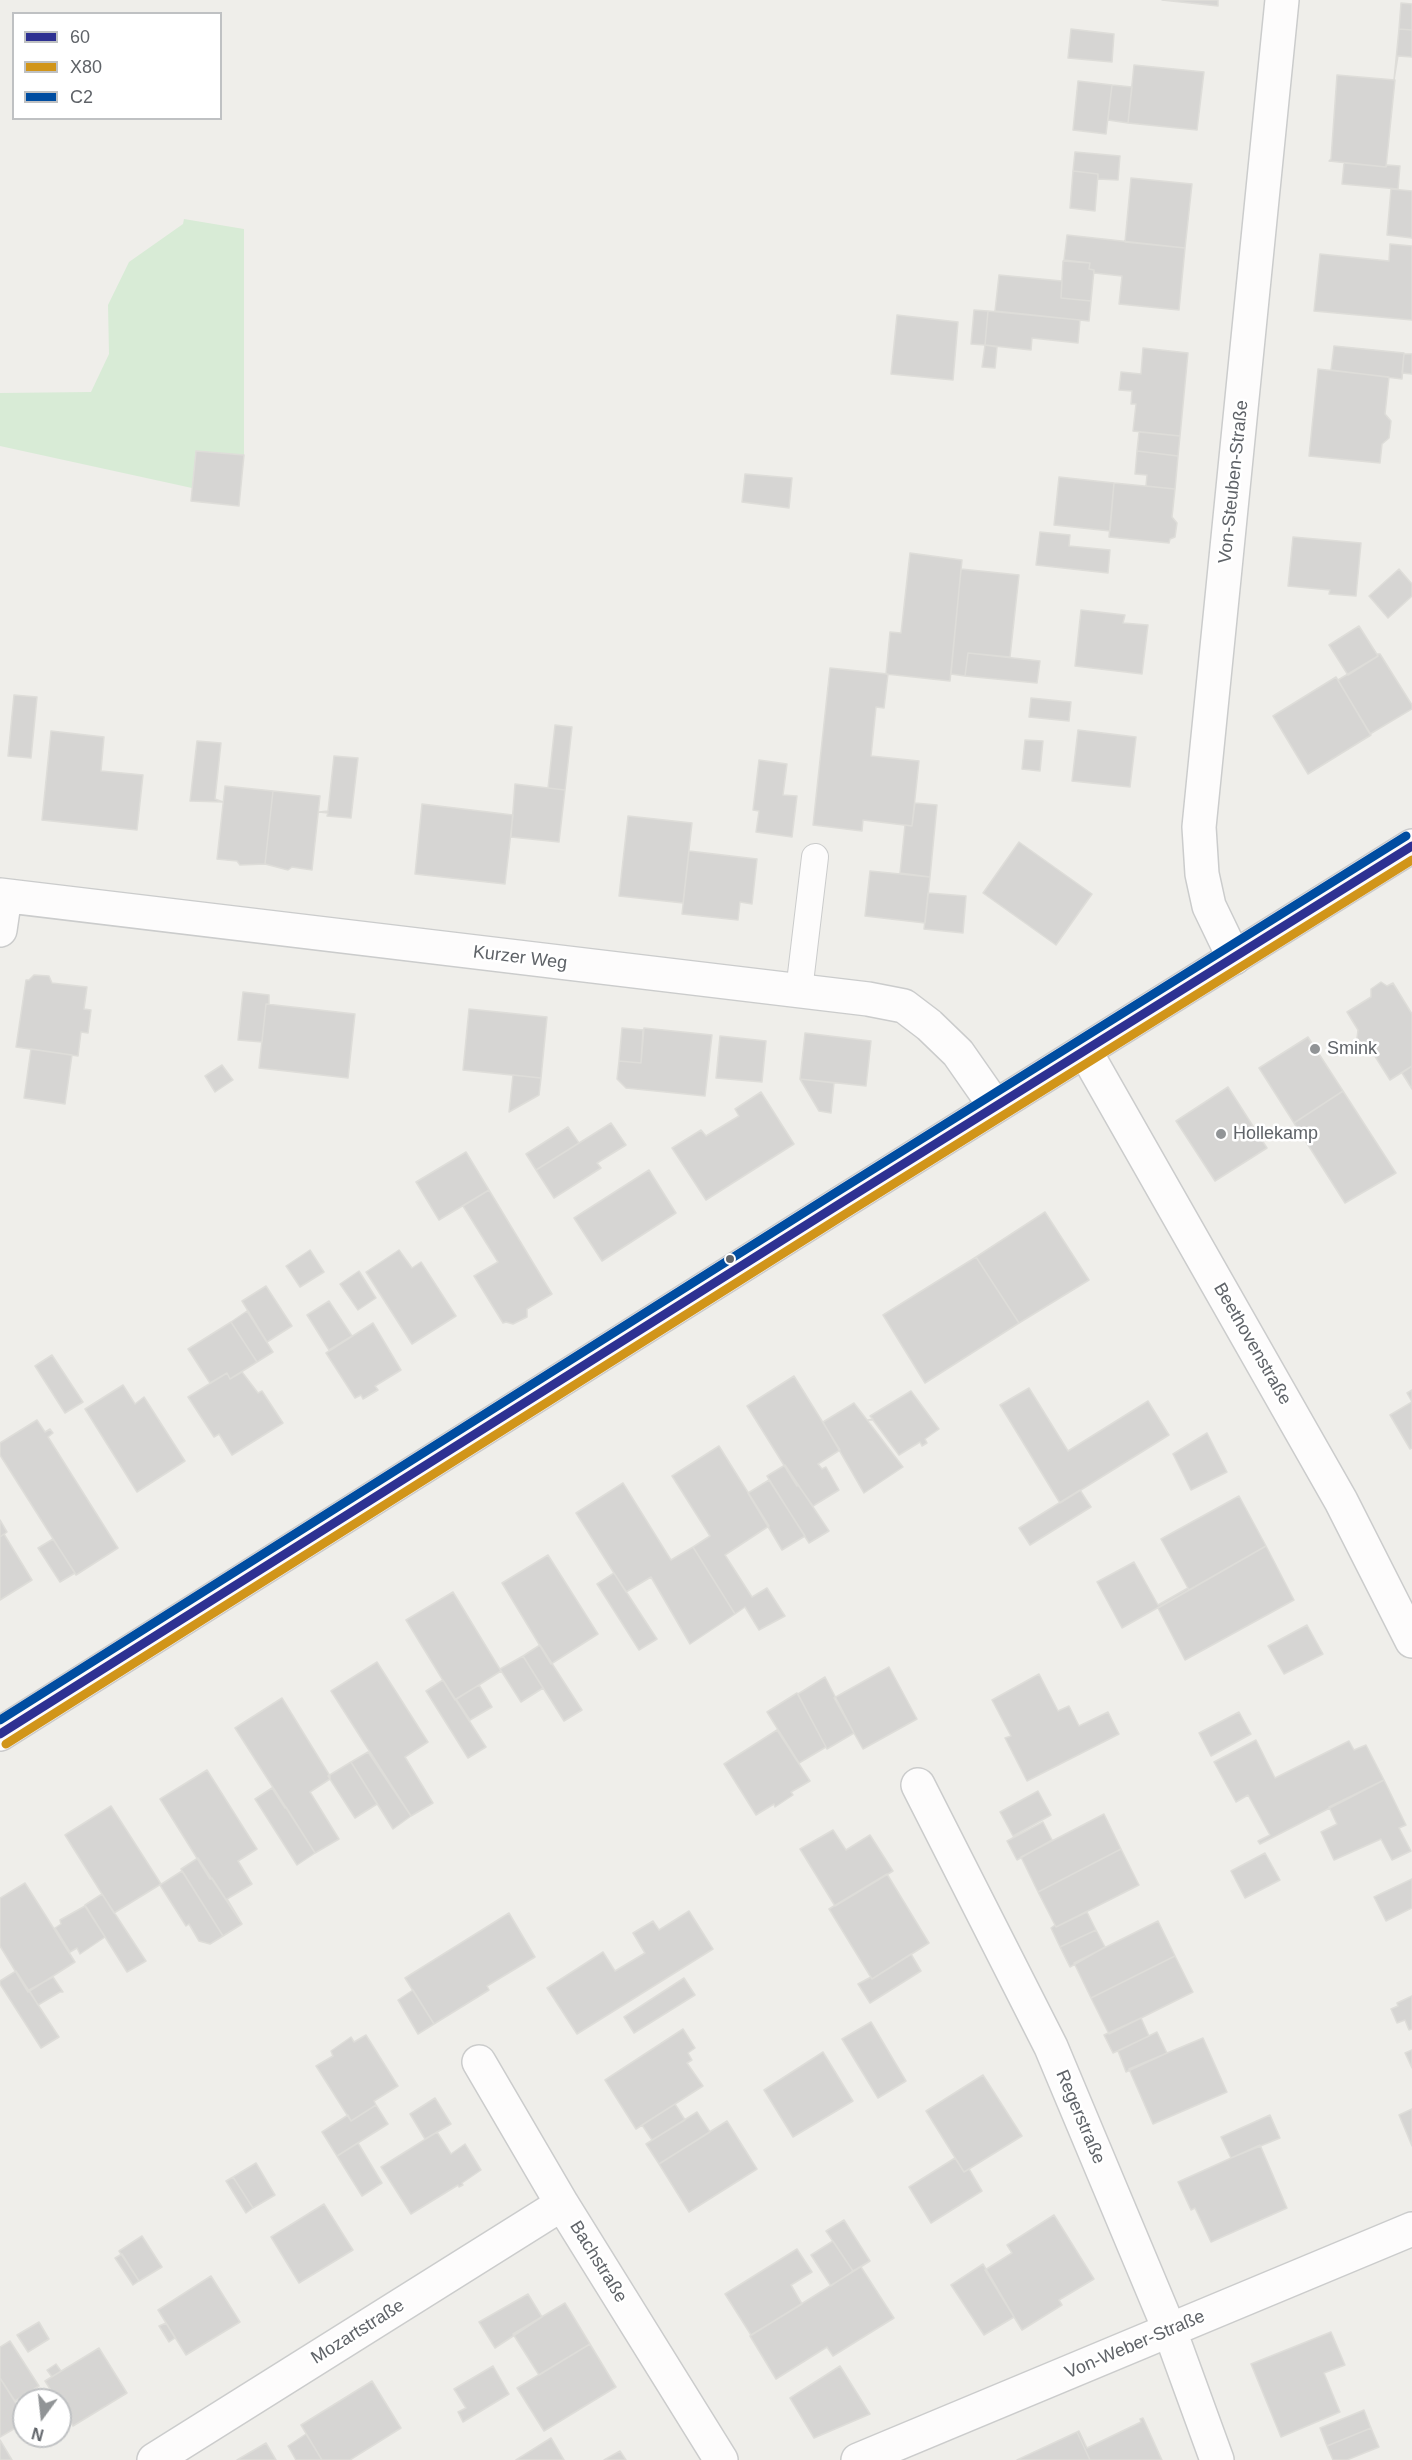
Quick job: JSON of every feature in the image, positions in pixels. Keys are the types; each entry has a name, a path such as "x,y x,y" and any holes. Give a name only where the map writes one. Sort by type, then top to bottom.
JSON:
{"street":[{"name":"Von-Steuben-Straße","path":"1234,958 1209,906 1202,874 1199,827 1282,0"},
{"path":"0,1734 995,1106 1412,846"},
{"path":"0,930 3,896"},
{"name":"Kurzer Weg","path":"3,896 799,991 904,1006 929,1025 958,1053 995,1106"},
{"name":"Beethovenstraße","path":"1085,1051 1341,1502 1412,1641"},
{"name":"Regerstraße","path":"918,1785 1051,2047 1170,2331 1217,2460"},
{"name":"Bachstraße","path":"479,2062 562,2204 721,2460"},
{"name":"Mozartstraße","path":"154,2460 562,2204"},
{"name":"Von-Weber-Straße","path":"858,2460 1412,2229"}],"lane":[{"path":"799,991 815,857"}],"green space":[{"path":"184,219 244,229 244,455 196,451 192,488 0,446 0,393 91,392 109,354 108,305 129,262 183,224"}],"building":[{"path":"1162,0 1218,0 1218,6"},
{"path":"1401,3 1412,4 1412,30 1399,29"},
{"path":"1071,29 1114,34 1112,62 1068,58"},
{"path":"1399,29 1412,30 1412,57 1398,56 1394,80"},
{"path":"1134,65 1204,72 1197,130 1128,123"},
{"path":"1337,75 1395,80 1386,167 1329,161 1331,159"},
{"path":"1078,81 1112,85 1106,134 1073,130"},
{"path":"1112,85 1132,87 1128,123 1108,120"},
{"path":"1075,152 1120,156 1118,180 1098,179 1098,174 1073,171"},
{"path":"1344,163 1400,166 1398,189 1342,184"},
{"path":"1073,171 1098,174 1095,211 1070,208"},
{"path":"1131,178 1192,184 1185,248 1125,242"},
{"path":"1391,189 1412,191 1412,238 1387,235"},
{"path":"1067,235 1185,248 1179,310 1119,304 1122,276 1094,273 1094,270 1089,269 1090,263 1064,260"},
{"path":"1390,244 1412,246 1412,320 1314,311 1320,254 1389,261"},
{"path":"1063,261 1090,263 1089,269 1094,270 1091,301 1061,298"},
{"path":"999,275 1062,281 1061,298 1091,301 1089,321 995,311"},
{"path":"974,310 988,311 985,345 971,344"},
{"path":"988,311 1080,320 1078,343 1032,338 1031,350 985,345"},
{"path":"897,315 958,322 953,380 891,374"},
{"path":"985,345 997,347 995,368 982,367"},
{"path":"1334,346 1404,353 1402,379 1331,370"},
{"path":"1143,348 1188,353 1180,436 1133,431 1136,404 1131,404 1132,391 1119,390 1121,372 1141,374"},
{"path":"1404,354 1412,354 1412,374 1402,373"},
{"path":"1318,369 1389,377 1385,414 1391,421 1389,438 1382,444 1380,463 1309,456"},
{"path":"1139,432 1180,436 1178,456 1137,451"},
{"path":"196,451 244,455 239,506 191,501"},
{"path":"1137,451 1178,456 1175,489 1146,486 1147,475 1135,474"},
{"path":"745,474 792,478 789,508 742,502"},
{"path":"1059,477 1114,483 1110,531 1054,525"},
{"path":"1114,483 1175,489 1172,517 1177,523 1175,537 1170,539 1169,543 1109,537"},
{"path":"1040,532 1070,535 1069,546 1110,550 1108,573 1036,565"},
{"path":"1293,537 1361,543 1356,596 1329,594 1330,590 1288,586"},
{"path":"910,553 962,560 950,681 886,674 890,632 901,633"},
{"path":"961,569 1019,575 1010,657 968,653 965,676 951,674"},
{"path":"1399,569 1412,584 1412,596 1388,618 1369,596"},
{"path":"1081,610 1125,615 1123,623 1148,625 1142,674 1075,666"},
{"path":"1359,626 1378,656 1348,675 1329,645"},
{"path":"968,653 1040,661 1037,683 965,676"},
{"path":"1377,654 1380,654 1412,705 1412,709 1370,734 1338,680 1378,656"},
{"path":"830,668 888,674 884,708 876,707 871,756 919,761 912,826 863,820 862,831 813,825"},
{"path":"1336,677 1371,735 1308,774 1273,716"},
{"path":"14,695 37,697 31,758 8,756"},
{"path":"1031,698 1071,702 1069,721 1029,717"},
{"path":"555,725 572,727 565,790 548,788"},
{"path":"1078,730 1136,737 1130,787 1072,781"},
{"path":"51,731 104,737 101,771 143,775 137,830 42,820"},
{"path":"1025,740 1043,741 1040,771 1022,769"},
{"path":"197,741 221,743 215,799 223,802 190,801"},
{"path":"334,756 358,758 351,818 327,816 328,813 319,812 328,811"},
{"path":"759,760 787,764 783,795 797,796 792,837 756,832 759,811 753,810"},
{"path":"515,784 565,790 559,842 511,837"},
{"path":"225,786 273,791 265,864 240,865 237,861 217,859"},
{"path":"273,791 320,796 312,870 292,867 288,870 265,864"},
{"path":"915,803 937,805 930,877 900,873 905,825 912,826"},
{"path":"422,804 513,815 505,884 415,874"},
{"path":"628,816 692,823 683,903 619,896"},
{"path":"1019,842 1092,894 1056,945 983,893"},
{"path":"689,851 757,859 752,904 740,902 738,920 682,914"},
{"path":"870,871 930,877 925,923 865,916"},
{"path":"928,893 966,896 963,933 924,929"},
{"path":"34,975 49,976 52,983 87,987 84,1009 91,1010 88,1033 81,1032 78,1056 16,1047 26,980"},
{"path":"1381,982 1387,986 1393,983 1412,1014 1412,1066 1390,1080 1371,1050 1363,1048 1357,1038 1358,1030 1347,1012 1371,997 1371,989"},
{"path":"243,992 269,995 262,1042 238,1040"},
{"path":"266,1004 355,1014 348,1078 259,1068"},
{"path":"469,1009 547,1017 541,1078 463,1070"},
{"path":"622,1028 643,1030 641,1063 619,1061"},
{"path":"644,1028 712,1035 705,1096 626,1088 617,1079 619,1061 641,1063"},
{"path":"805,1033 871,1041 866,1086 800,1079"},
{"path":"720,1036 766,1041 762,1082 716,1078"},
{"path":"1308,1037 1343,1091 1294,1123 1259,1068"},
{"path":"31,1049 72,1055 65,1104 24,1098"},
{"path":"222,1065 233,1080 215,1092 205,1076"},
{"path":"1412,1066 1412,1089 1402,1073"},
{"path":"513,1075 541,1078 539,1095 509,1112"},
{"path":"800,1079 834,1083 831,1113 819,1111"},
{"name":"Hollekamp","path":"1228,1087 1267,1148 1215,1181 1176,1121"},
{"path":"1343,1091 1396,1173 1345,1203 1294,1123"},
{"path":"761,1092 794,1144 706,1200 672,1148 701,1130 706,1136 739,1116 735,1109"},
{"path":"611,1123 626,1145 597,1163 601,1168 554,1198 536,1170"},
{"path":"568,1127 579,1143 536,1170 526,1154"},
{"path":"466,1152 489,1190 439,1220 416,1182"},
{"path":"649,1170 676,1213 602,1261 574,1218"},
{"path":"489,1190 552,1294 527,1309 527,1317 513,1324 503,1323 474,1276 498,1262 463,1206"},
{"path":"1045,1212 1089,1280 1019,1323 976,1257"},
{"path":"310,1250 324,1272 300,1287 286,1266"},
{"path":"399,1250 412,1268 421,1262 456,1316 412,1344 366,1272"},
{"path":"976,1257 1019,1323 925,1383 883,1315"},
{"path":"359,1271 376,1298 358,1310 340,1284"},
{"path":"266,1286 292,1326 267,1342 242,1301"},
{"path":"329,1301 352,1336 329,1350 307,1315"},
{"path":"247,1311 273,1352 257,1362 231,1322"},
{"path":"231,1322 257,1362 230,1379 227,1373 210,1383 188,1349"},
{"path":"373,1323 401,1370 375,1386 378,1390 363,1399 361,1395 355,1398 326,1353"},
{"path":"52,1355 83,1402 65,1413 35,1366"},
{"path":"242,1372 258,1393 262,1391 283,1423 232,1455 219,1434 214,1437 188,1397 227,1373 230,1379"},
{"path":"794,1376 840,1450 818,1464 822,1469 826,1467 839,1490 813,1506 797,1486 747,1406"},
{"path":"123,1385 135,1404 144,1397 185,1461 137,1492 85,1409"},
{"path":"1029,1388 1068,1451 1148,1401 1169,1435 1060,1503 1000,1405"},
{"path":"1412,1390 1412,1402 1407,1393"},
{"path":"911,1391 939,1429 925,1439 927,1443 922,1446 920,1442 899,1455 873,1420 868,1420 873,1419 870,1416"},
{"path":"1412,1402 1412,1448 1410,1449 1390,1415"},
{"path":"854,1403 903,1467 864,1493 823,1422"},
{"path":"37,1420 45,1432 50,1429 53,1433 48,1437 118,1548 76,1575 0,1455 0,1443"},
{"path":"1207,1433 1227,1472 1191,1490 1173,1454"},
{"path":"719,1446 769,1526 725,1555 752,1597 767,1588 785,1616 759,1630 745,1607 735,1614 693,1547 710,1536 672,1476"},
{"path":"785,1465 829,1531 809,1543 767,1476"},
{"path":"769,1480 805,1536 782,1550 748,1493"},
{"path":"623,1483 671,1560 693,1547 735,1614 690,1644 651,1577 626,1592 576,1513"},
{"path":"1080,1490 1091,1507 1030,1545 1019,1528"},
{"path":"1239,1496 1266,1546 1189,1590 1161,1539"},
{"path":"0,1520 7,1532 0,1537"},
{"path":"4,1534 32,1580 0,1600 0,1537"},
{"path":"53,1539 75,1573 60,1582 38,1548"},
{"path":"1266,1546 1294,1600 1185,1660 1158,1608"},
{"path":"548,1555 598,1634 551,1664 502,1583"},
{"path":"1134,1562 1158,1605 1188,1588 1189,1590 1122,1628 1097,1582"},
{"path":"614,1573 657,1639 639,1650 597,1584"},
{"path":"453,1592 501,1671 455,1700 406,1620"},
{"path":"1307,1625 1323,1654 1284,1674 1268,1646"},
{"path":"540,1645 582,1710 564,1721 523,1656"},
{"path":"523,1656 543,1688 521,1702 500,1669"},
{"path":"377,1662 428,1742 405,1757 433,1803 411,1816 331,1691"},
{"path":"889,1667 917,1719 863,1749 834,1698"},
{"path":"1039,1674 1058,1711 1069,1706 1079,1726 1108,1712 1119,1734 1027,1781 1005,1738 1011,1736 992,1700"},
{"path":"825,1677 854,1733 827,1749 798,1694"},
{"path":"443,1680 486,1747 468,1758 426,1691"},
{"path":"479,1685 492,1707 470,1720 456,1699"},
{"path":"797,1693 826,1747 799,1763 767,1712"},
{"path":"282,1698 330,1776 330,1779 310,1792 339,1839 315,1853 235,1728"},
{"path":"1239,1712 1251,1734 1211,1756 1199,1733"},
{"path":"777,1730 810,1781 791,1792 793,1795 775,1807 774,1804 756,1815 724,1764"},
{"path":"1256,1740 1275,1778 1349,1741 1354,1750 1366,1745 1384,1780 1260,1844 1258,1841 1270,1835 1248,1795 1236,1802 1214,1762"},
{"path":"368,1752 411,1816 393,1829 351,1762"},
{"path":"351,1762 377,1804 355,1818 328,1776"},
{"path":"207,1770 257,1849 238,1861 252,1884 227,1899 242,1924 212,1878 210,1879 160,1799"},
{"path":"1384,1780 1406,1825 1399,1828 1411,1851 1392,1860 1381,1839 1334,1860 1321,1832 1337,1824 1329,1807"},
{"path":"272,1788 315,1853 297,1865 255,1799"},
{"path":"1038,1791 1051,1815 1013,1836 1000,1812"},
{"path":"111,1806 161,1884 114,1913 65,1835"},
{"path":"1104,1814 1121,1849 1038,1892 1021,1857"},
{"path":"1043,1822 1052,1840 1017,1860 1007,1841"},
{"path":"833,1830 846,1850 870,1835 893,1871 835,1906 800,1849"},
{"path":"1121,1849 1139,1885 1056,1927 1038,1892"},
{"path":"1265,1853 1280,1880 1245,1898 1231,1871"},
{"path":"198,1858 242,1924 223,1936 181,1869"},
{"path":"182,1871 223,1936 210,1944 199,1941 189,1924 186,1926 160,1885"},
{"path":"887,1874 929,1943 872,1979 829,1909"},
{"path":"1412,1879 1412,1908 1386,1921 1374,1897"},
{"path":"25,1883 75,1962 28,1992 0,1946 0,1898"},
{"path":"102,1894 146,1961 127,1972 85,1905"},
{"path":"85,1906 105,1937 80,1954 77,1948 70,1952 55,1928 61,1924 60,1920"},
{"path":"689,1911 713,1949 577,2034 547,1988 603,1952 615,1971 645,1953 633,1933 653,1921 659,1930"},
{"path":"1087,1912 1096,1930 1060,1947 1051,1928"},
{"path":"509,1913 535,1957 487,1986 489,1990 434,2024 405,1978"},
{"path":"1158,1921 1175,1956 1091,1998 1074,1963"},
{"path":"1096,1930 1105,1947 1070,1967 1060,1947"},
{"path":"911,1954 921,1971 870,2003 858,1984 871,1977 872,1979"},
{"path":"1175,1956 1193,1992 1109,2034 1091,1998"},
{"path":"16,1971 59,2037 41,2048 0,1984 0,1981"},
{"path":"53,1977 63,1992 38,2005 29,1990"},
{"path":"684,1978 695,1995 634,2033 624,2017"},
{"path":"413,1990 434,2024 418,2034 398,2000"},
{"path":"1412,1996 1412,2029 1409,2030 1405,2020 1397,2023 1391,2009 1398,2006 1397,2003"},
{"path":"1141,2018 1149,2036 1113,2053 1104,2035"},
{"path":"871,2022 906,2081 878,2098 842,2039"},
{"path":"683,2029 695,2048 688,2053 692,2060 687,2063 703,2086 636,2129 605,2080"},
{"path":"1157,2032 1167,2053 1126,2072 1118,2051"},
{"path":"366,2035 398,2086 374,2101 376,2105 351,2121 316,2066 333,2056 331,2051 351,2037 354,2042"},
{"path":"1203,2038 1227,2092 1153,2124 1129,2069"},
{"path":"1412,2050 1412,2068 1405,2053"},
{"path":"823,2052 853,2101 793,2137 764,2090"},
{"path":"983,2075 1022,2136 964,2172 926,2111"},
{"path":"435,2098 451,2124 425,2139 410,2114"},
{"path":"675,2104 685,2120 652,2140 642,2125"},
{"path":"376,2105 388,2124 337,2156 322,2132 348,2115 351,2121"},
{"path":"1412,2109 1412,2146 1399,2115"},
{"path":"697,2112 710,2132 659,2164 646,2144"},
{"path":"1270,2115 1280,2138 1231,2158 1221,2137"},
{"path":"727,2121 757,2169 689,2212 659,2164"},
{"path":"437,2132 451,2154 465,2144 481,2170 462,2183 463,2185 459,2187 458,2185 411,2214 381,2167"},
{"path":"358,2143 382,2183 362,2196 337,2156"},
{"path":"1260,2145 1287,2208 1211,2242 1195,2208 1191,2210 1178,2182"},
{"path":"955,2158 964,2172 969,2169 982,2191 931,2223 909,2187"},
{"path":"256,2163 275,2195 253,2208 233,2177"},
{"path":"233,2177 253,2208 246,2213 226,2181"},
{"path":"324,2204 353,2250 299,2283 271,2237"},
{"path":"1054,2215 1094,2279 1059,2300 1062,2305 1022,2330 985,2270 1012,2253 1007,2245"},
{"path":"844,2220 870,2261 853,2271 826,2231"},
{"path":"142,2236 162,2267 139,2281 119,2251"},
{"path":"833,2241 853,2271 831,2286 811,2255"},
{"path":"797,2249 812,2272 791,2285 802,2304 751,2335 725,2294"},
{"path":"122,2254 139,2281 133,2285 115,2258"},
{"path":"870,2261 861,2267 894,2318 833,2356 827,2347 776,2379 750,2336"},
{"path":"983,2264 1014,2317 984,2335 951,2285"},
{"path":"211,2276 240,2322 186,2355 158,2310"},
{"path":"528,2294 542,2317 495,2348 479,2322"},
{"path":"565,2303 590,2344 539,2375 513,2334"},
{"path":"39,2322 49,2339 28,2352 17,2335"},
{"path":"166,2323 175,2338 169,2342 159,2326"},
{"path":"1331,2332 1345,2365 1324,2373 1340,2412 1281,2437 1251,2364"},
{"path":"10,2341 39,2386 12,2388 12,2396 0,2378 0,2347"},
{"path":"590,2344 616,2387 544,2431 517,2388"},
{"path":"99,2348 127,2393 73,2426 72,2388 49,2388 45,2381"},
{"path":"56,2364 61,2371 52,2377 47,2370"},
{"path":"493,2366 509,2394 463,2422 458,2412 466,2408 454,2389"},
{"path":"840,2366 870,2414 814,2438 790,2398"},
{"path":"0,2378 12,2397 12,2430 0,2437"},
{"path":"372,2381 401,2428 350,2460 322,2460 301,2425"},
{"path":"1364,2410 1371,2428 1327,2446 1320,2428"},
{"path":"1143,2418 1162,2460 1090,2460 1077,2432 1079,2431 1087,2448 1141,2422 1140,2419"},
{"path":"1371,2428 1379,2447 1347,2460 1333,2460 1327,2446"},
{"path":"1077,2432 1090,2460 1017,2460"},
{"path":"306,2434 322,2460 296,2460 288,2446"},
{"path":"551,2438 564,2460 516,2460"},
{"path":"0,2440 12,2460 0,2460"},
{"path":"266,2443 276,2460 237,2460"},
{"path":"620,2451 626,2460 604,2460"}],"transit line":[{"name":"C2","path":"0,1720 1406,836"},
{"name":"60","path":"0,1734 1412,846"},
{"name":"X80","path":"6,1744 847,1213 1412,860"}],"place":[{"name":"Smink","path":"1315,1049"},
{"name":"Hollekamp","path":"1221,1134"}]}
